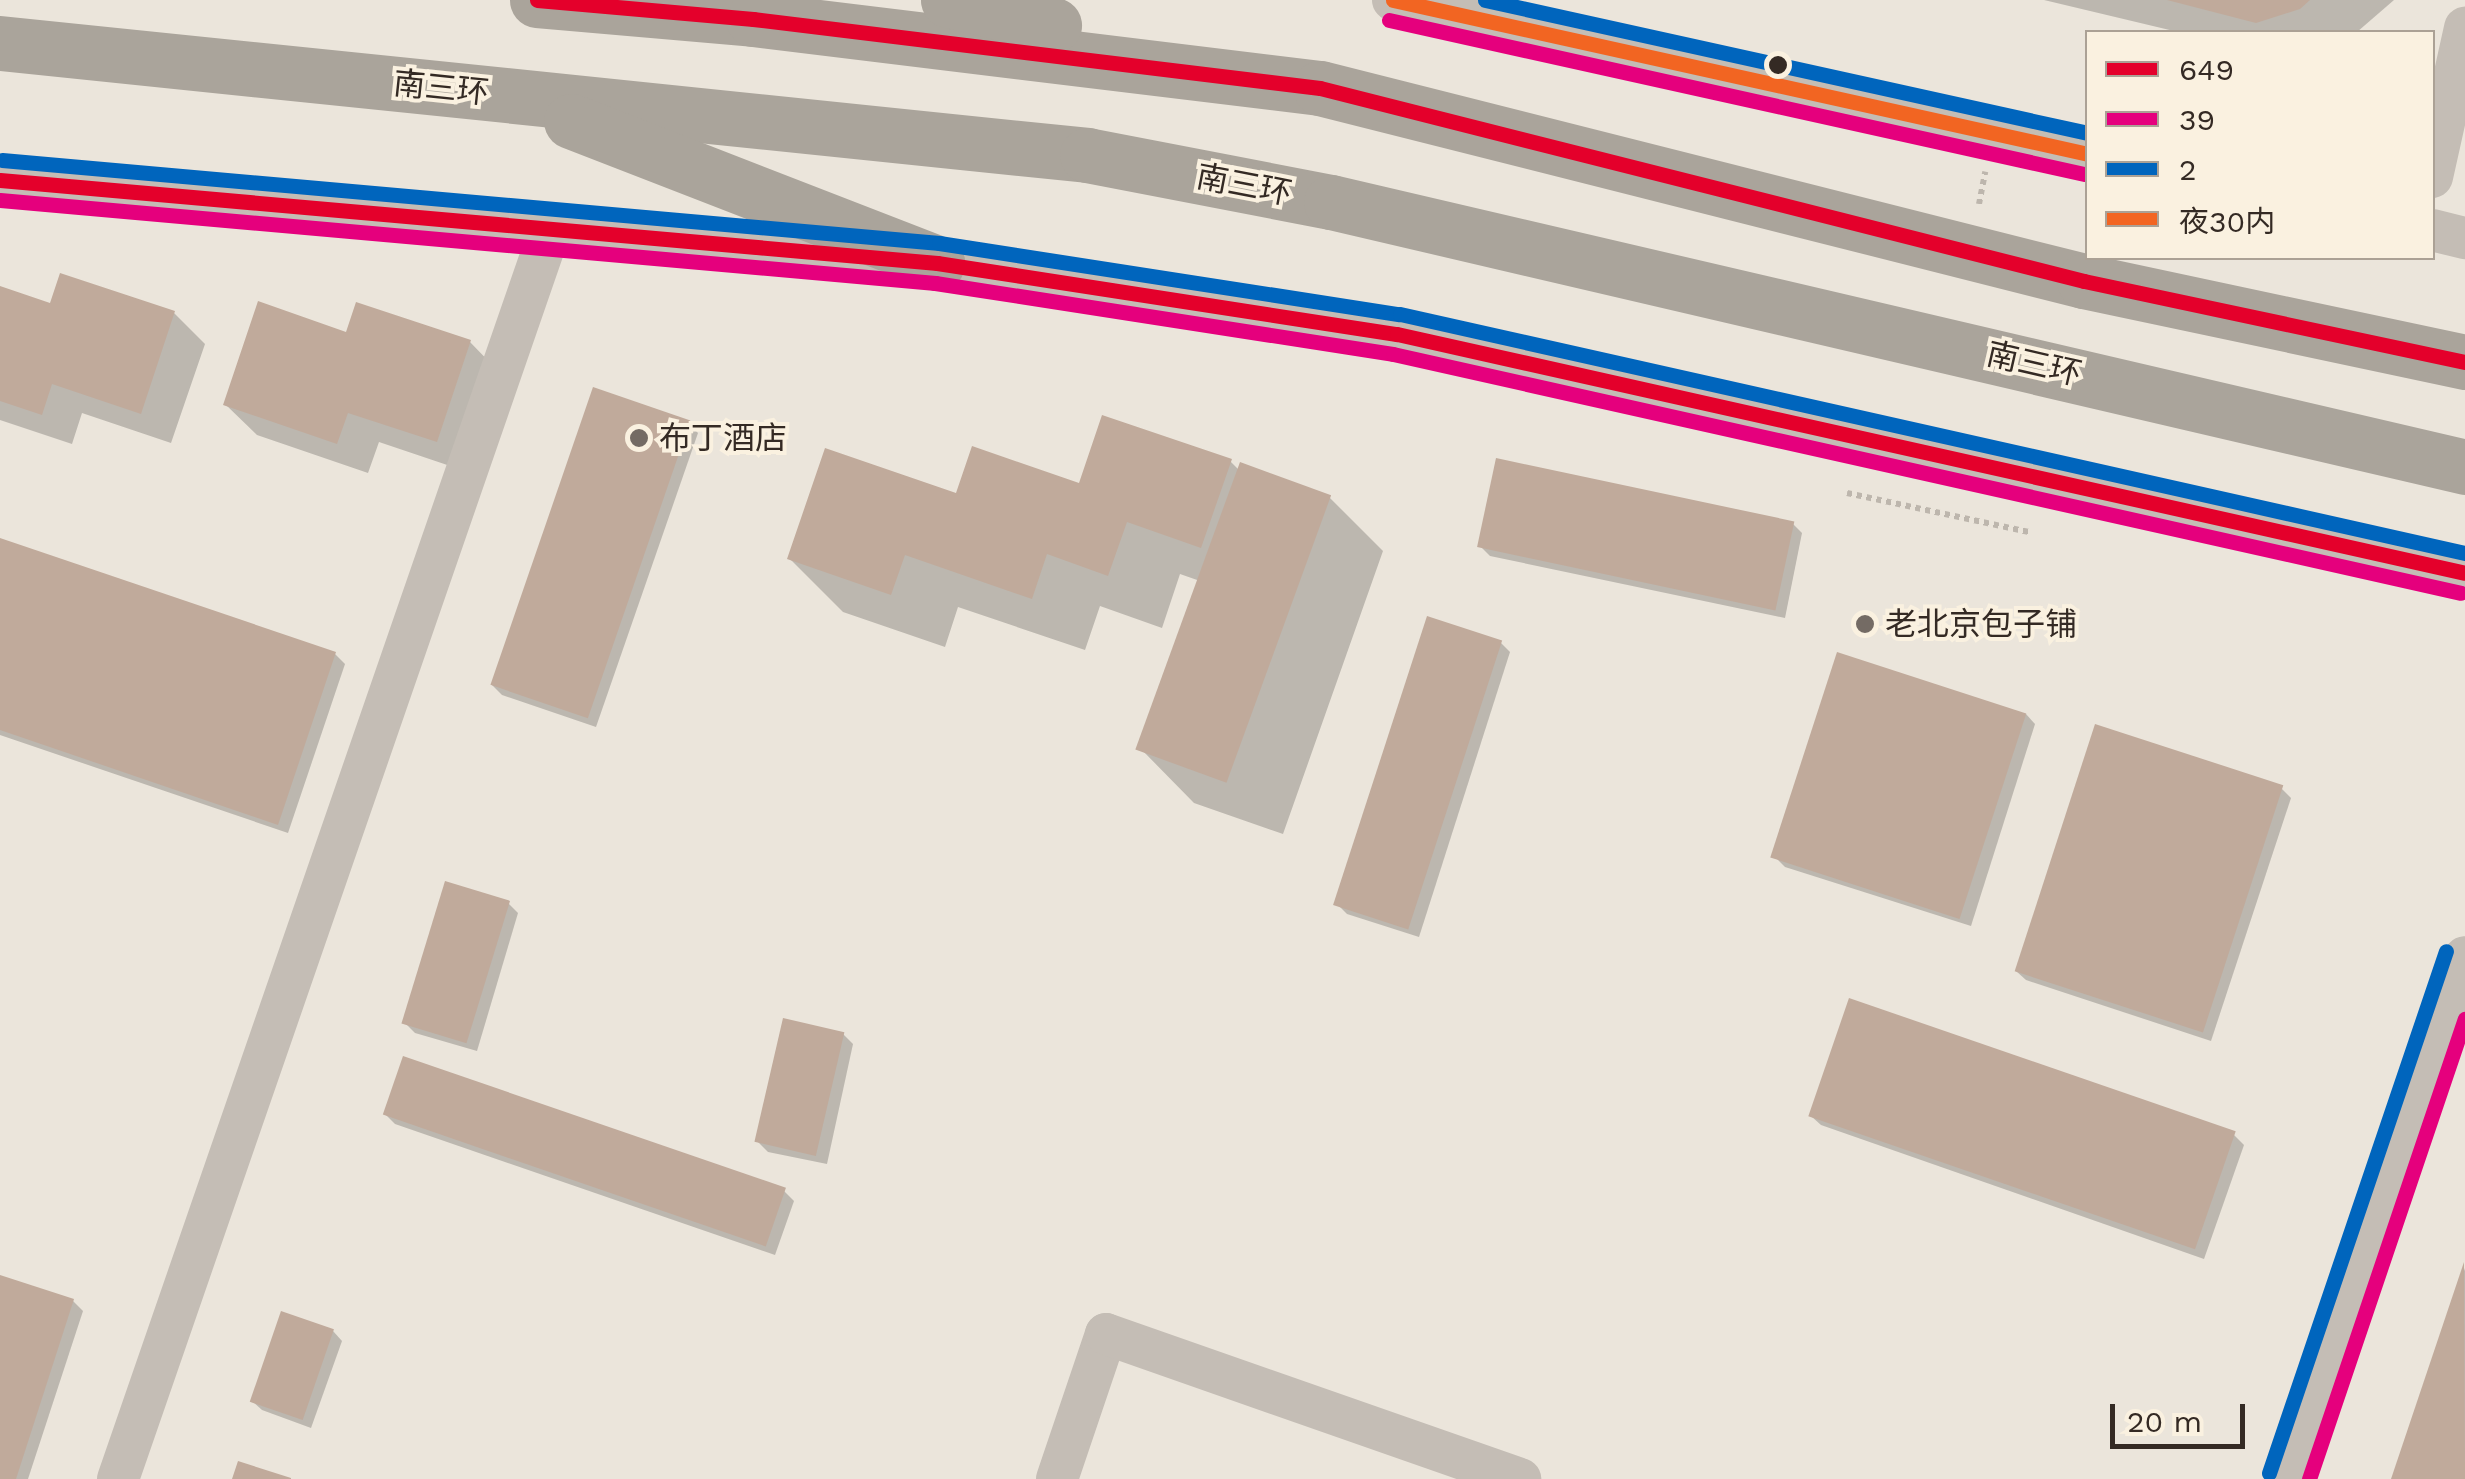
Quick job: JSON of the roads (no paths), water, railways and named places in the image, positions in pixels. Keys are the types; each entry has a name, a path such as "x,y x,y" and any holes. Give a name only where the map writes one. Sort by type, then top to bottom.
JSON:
{"highway":[{"path":"537,0 753,19 1320,88"},
{"path":"948,0 1320,88 2084,281 2465,362"},
{"name":"南三环","path":"0,44 1087,155 1331,202 2465,467"},
{"path":"503,94 937,263"}],"street":[{"path":"1393,0 2085,153"},
{"path":"2435,164 2465,28"},
{"path":"0,52 78,49"},
{"path":"0,180 937,263 1397,334 2465,573"},
{"path":"118,1479 551,228"},
{"path":"2435,231 2465,238"},
{"path":"2288,1479 2465,957"},
{"path":"1057,1479 1106,1334 1520,1479"}],"place":[{"name":"布丁酒店","path":"639,438"},
{"name":"老北京包子铺","path":"1865,624"}]}
